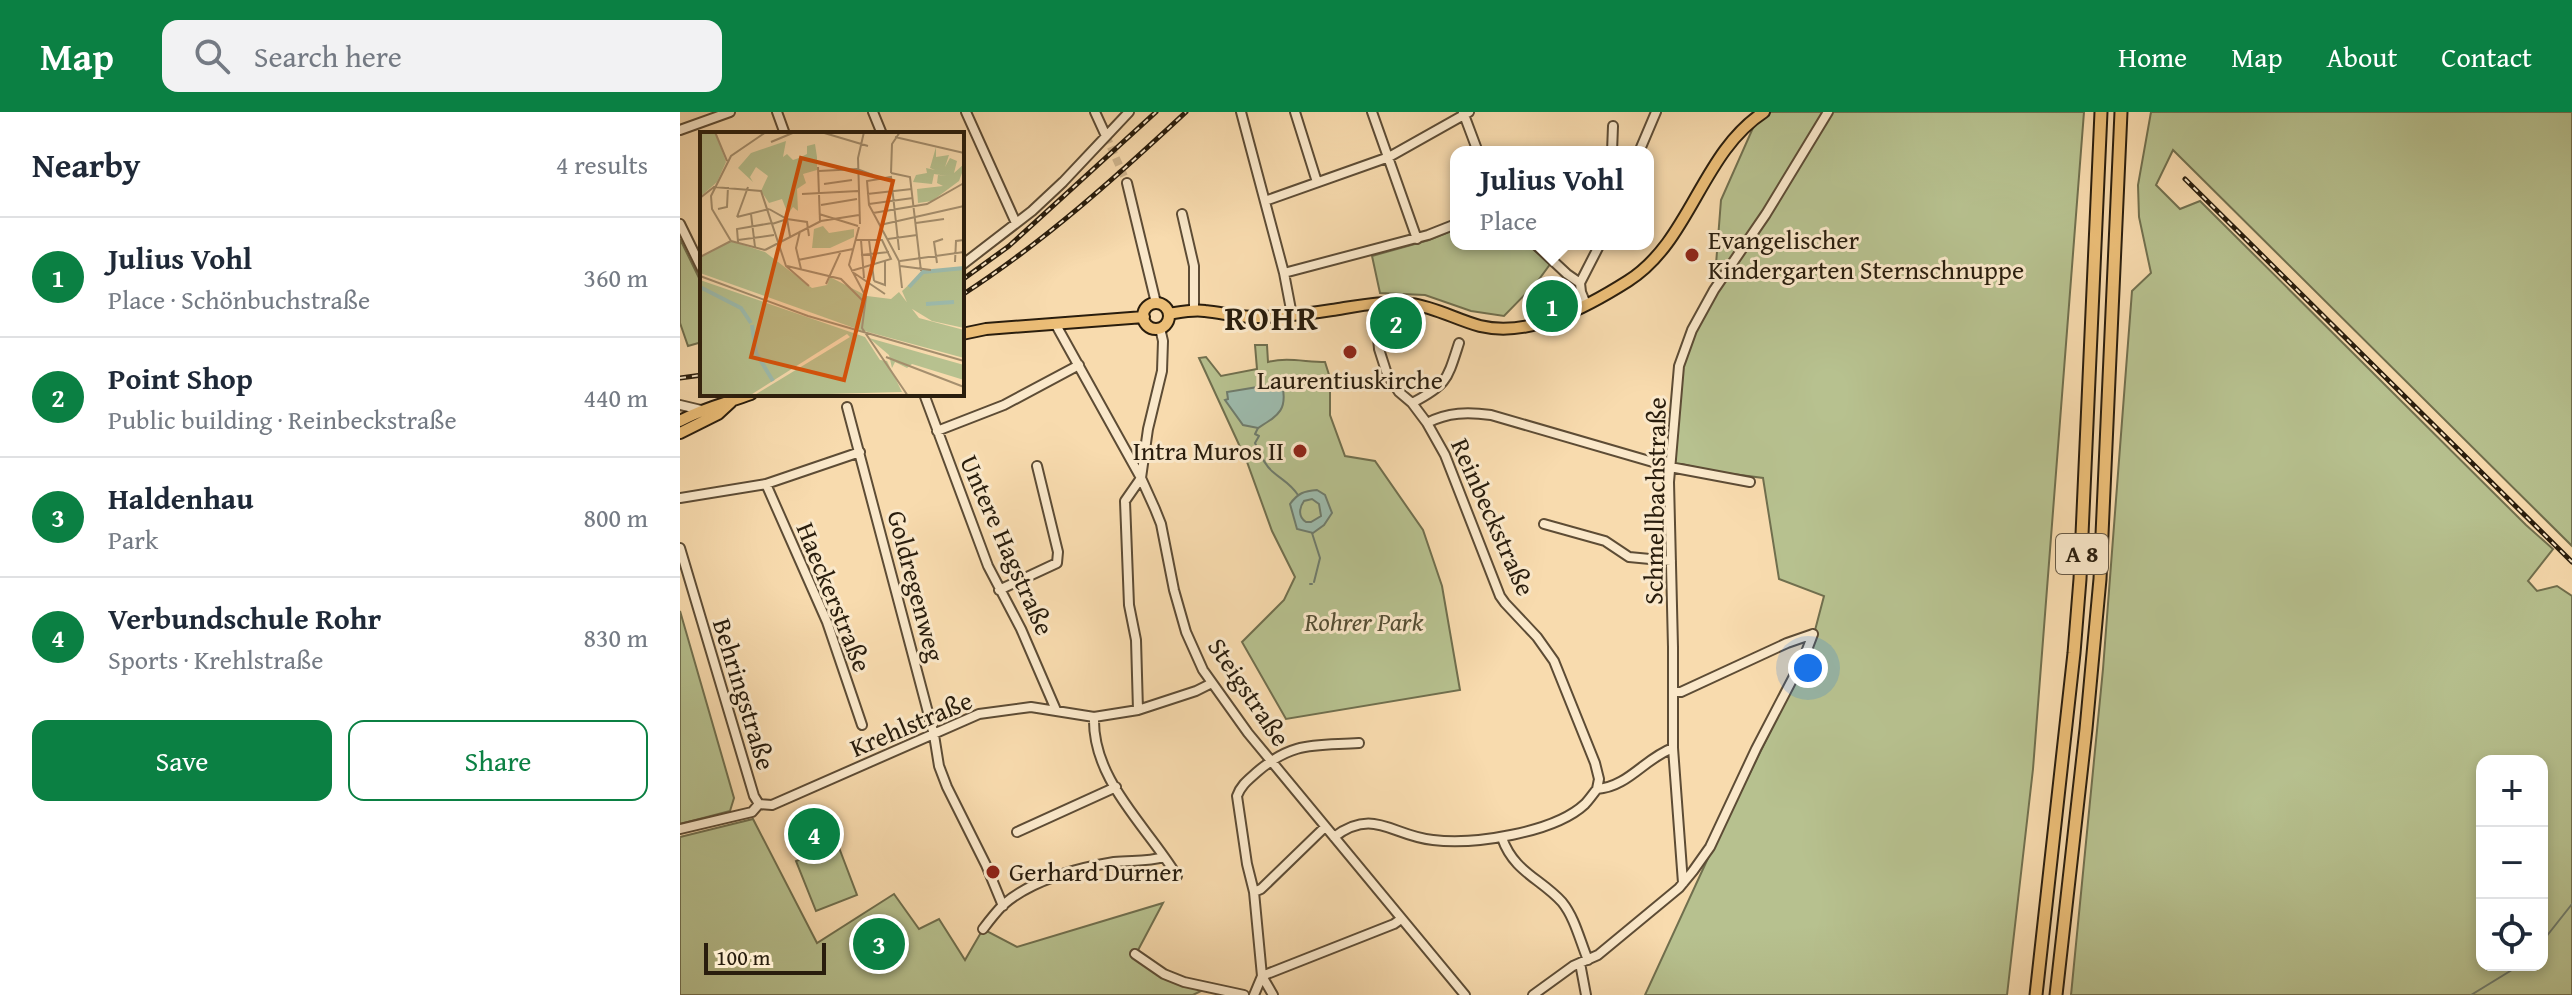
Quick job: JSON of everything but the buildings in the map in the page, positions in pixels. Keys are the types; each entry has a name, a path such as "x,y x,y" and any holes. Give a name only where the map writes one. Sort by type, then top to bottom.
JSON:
{"highway":[{"name":"A 8","path":"2036,995 2079,593 2101,112"},
{"name":"A 8","path":"2056,995 2100,579 2121,112"}],"main road":[{"path":"1175,313 1156,303 1146,308 1144,317 1149,326 1160,328 1175,313 1194,310 1242,317 1292,315 1375,304 1411,304 1482,326 1500,328 1535,324 1586,304 1629,281 1654,259 1668,243 1730,145 1742,130 1764,112"},
{"path":"964,334 986,329 1144,317"},
{"path":"680,421 701,410 746,396"},
{"path":"680,433 718,414 731,402"}],"street":[{"path":"680,130 730,112"},
{"path":"777,112 784,132"},
{"path":"873,112 881,132"},
{"path":"966,112 1016,223"},
{"path":"1095,112 1106,136"},
{"path":"964,263 1063,182 1129,112"},
{"path":"1241,112 1284,273 1292,315"},
{"path":"1295,112 1317,182"},
{"path":"1372,112 1417,239"},
{"path":"1642,146 1656,112"},
{"name":"Schmellbachstraße","path":"1683,883 1673,748 1670,467 1679,366 1692,330 1722,278 1766,214 1828,112"},
{"path":"1265,201 1389,157 1466,113 1476,146"},
{"path":"1612,146 1613,126"},
{"path":"1127,183 1156,303"},
{"path":"1182,214 1194,266 1194,310"},
{"path":"680,224 700,265"},
{"path":"1284,273 1417,239 1450,226"},
{"path":"1541,250 1580,283"},
{"path":"1586,304 1580,283 1597,250"},
{"name":"Reinbeckstraße","path":"1375,304 1379,349 1387,374 1427,423 1445,455 1500,596 1554,661 1595,763 1599,779 1597,789"},
{"name":"Steigstraße","path":"1056,325 1141,478 1161,524 1186,632 1195,655 1212,683 1271,761 1465,995"},
{"path":"1138,710 1136,640 1129,605 1125,501 1141,478 1162,371 1160,328"},
{"path":"1412,403 1442,385 1459,343"},
{"path":"937,431 1004,405 1079,365"},
{"name":"Untere Hagstraße","path":"925,396 999,590 1021,629 1056,710"},
{"path":"680,405 701,410"},
{"name":"Goldregenweg","path":"847,407 934,735 939,766 1003,906"},
{"path":"1427,423 1452,414 1491,415 1670,467 1750,482"},
{"path":"680,498 766,484 860,452"},
{"path":"1129,457 1144,453"},
{"path":"999,590 1057,563 1058,552 1037,466"},
{"name":"Haeckerstraße","path":"766,484 827,622 862,725"},
{"path":"1544,524 1605,541 1629,557 1671,561"},
{"name":"Behringstraße","path":"680,548 754,796 759,804"},
{"path":"1533,995 1573,966 1598,955 1683,883 1710,847 1813,634 1681,692 1673,692"},
{"path":"1787,643 1805,655"},
{"name":"Krehlstraße","path":"680,829 752,812 759,804 772,805 979,714 1031,707 1094,717 1138,710 1212,683"},
{"path":"1094,717 1093,738 1126,807 1177,876"},
{"path":"1273,995 1262,976 1254,892 1237,796 1241,786 1284,752 1296,748 1359,743"},
{"path":"1334,837 1365,823 1377,823 1433,840 1502,838 1571,814 1585,804 1597,789 1620,783 1673,748"},
{"path":"1017,832 1116,787"},
{"path":"1254,892 1261,889 1325,827"},
{"path":"1502,838 1518,866 1567,909 1584,961 1586,995"},
{"path":"983,929 1003,906 1041,883 1116,862 1150,861 1164,857"},
{"path":"1254,995 1262,976 1401,919"},
{"path":"1135,954 1164,974 1184,982 1244,995"}],"green space":[{"path":"1760,112 2084,112 2033,769 2007,995 1645,995 1809,653 1824,596 1779,579 1763,478 1677,463 1670,467 1679,366 1714,290 1721,200"},
{"path":"2151,112 2572,112 2572,546 2173,150 2156,185 2180,209 2200,201 2553,549 2528,581 2537,591 2557,586 2572,596 2572,995 2071,995 2103,669 2132,291 2151,273 2139,217 2138,185"},
{"path":"1450,231 1450,250 1537,250 1551,263 1504,316 1471,311 1425,295 1380,293 1372,256"},
{"path":"680,239 700,280 700,343 688,346 680,323"},
{"name":"Rohrer Park","path":"1255,345 1267,345 1268,362 1325,362 1330,378 1330,415 1345,456 1375,461 1423,530 1442,586 1460,690 1286,719 1242,642 1284,600 1295,577 1272,531 1247,462 1199,358 1206,357 1221,376 1257,369"},
{"path":"680,611 734,798 730,811 680,824"},
{"path":"753,819 817,943 894,894 919,929 939,919 965,960 983,929 1017,947 1163,903 1136,954 1164,974 1209,987 1193,995 680,995 680,837"},
{"path":"838,845 857,895 816,911 796,861"}],"shaded area":[{"path":"1282,383 1283,406 1258,428 1243,425 1225,400 1228,399 1227,392"},
{"path":"1317,490 1325,495 1332,513 1324,525 1313,533 1297,529 1290,504 1299,495","holes":["1312,499 1319,504 1321,516 1311,522 1303,520 1300,512 1304,501"]}],"waterway":[{"path":"1258,428 1255,434 1259,436 1255,443 1265,462 1298,495"},
{"path":"1312,533 1320,558 1314,582"},
{"path":"2548,934 2572,904"},
{"path":"2471,995 2510,971"}],"tunnel":[{"path":"1106,136 1127,183"}],"railway":[{"path":"964,279 1009,246 1156,112"},
{"path":"964,294 1050,231 1186,112"},
{"path":"2185,179 2572,562"},
{"path":"680,378 700,375"}],"place":[{"name":"Evangelischer Kindergarten Sternschnuppe","path":"1692,255"},
{"name":"Julius Vohl","path":"1552,306"},
{"name":"Point Shop","path":"1396,323"},
{"name":"Laurentiuskirche","path":"1350,352"},
{"name":"Intra Muros II","path":"1300,451"},
{"name":"Verbundschule Rohr","path":"814,834"},
{"name":"Gerhard Durner","path":"993,872"},
{"name":"Haldenhau","path":"879,944"}],"district":[{"name":"ROHR","path":"1272,318"}]}
